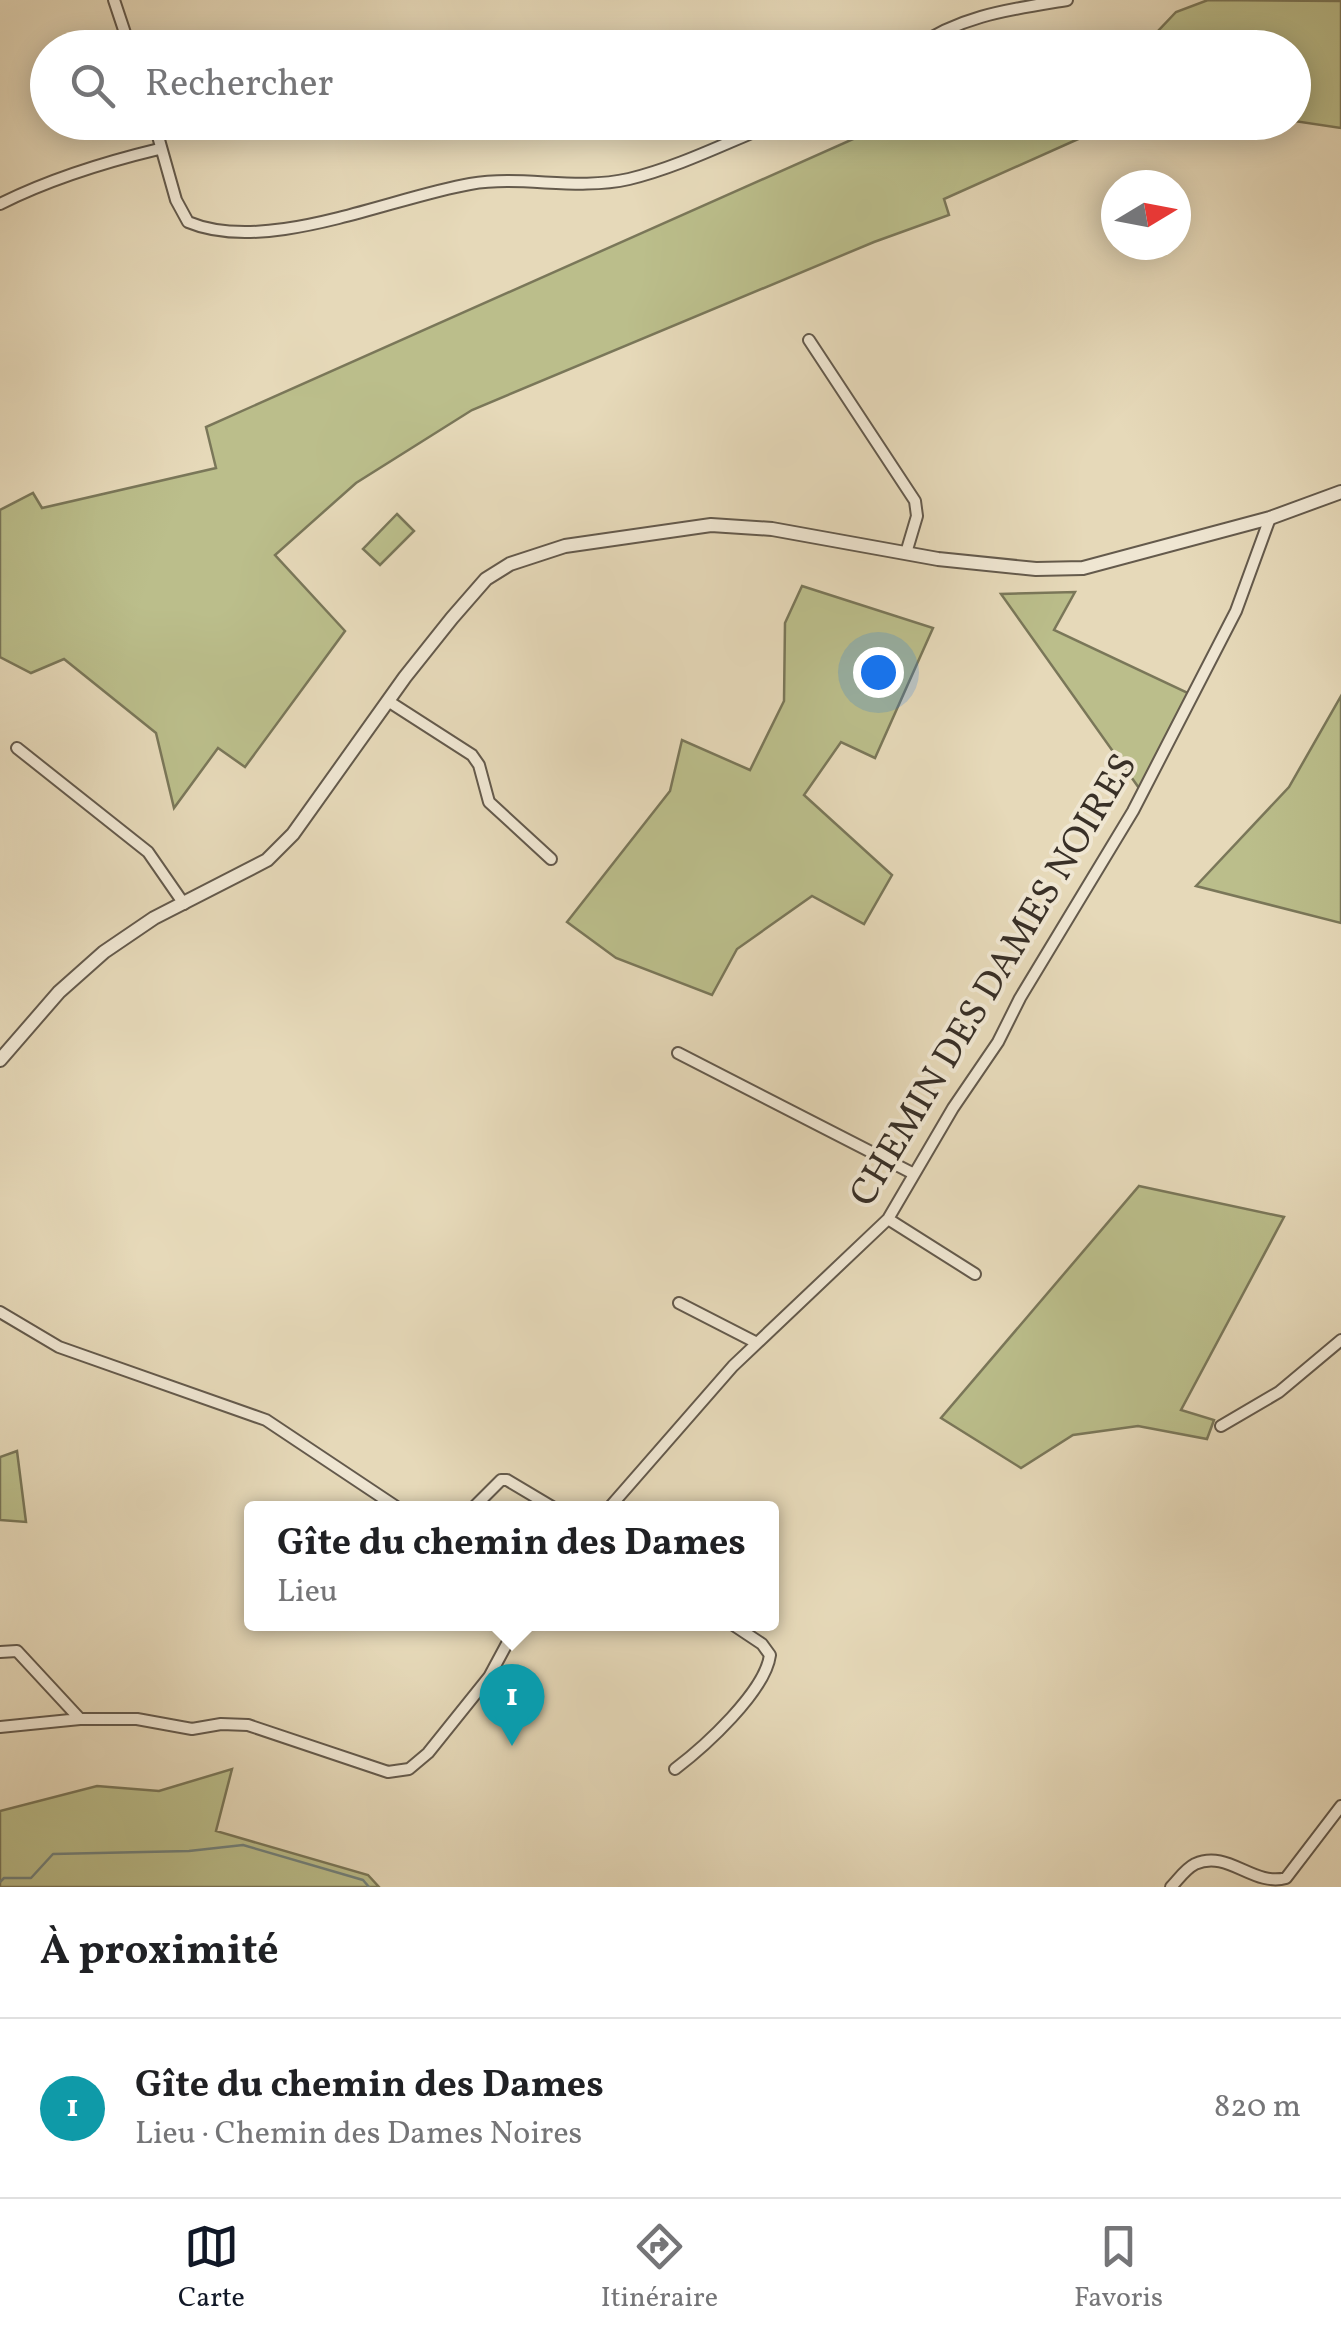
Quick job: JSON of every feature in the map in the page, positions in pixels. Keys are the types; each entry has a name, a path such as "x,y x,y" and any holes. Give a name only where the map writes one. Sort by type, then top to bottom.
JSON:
{"street":[{"path":"114,0 124,30"},
{"path":"943,30 962,21 1068,0"},
{"path":"158,140 176,200 188,222 228,233 298,226 473,183 606,184 634,178 732,140"},
{"path":"0,204 66,177 160,149"},
{"path":"809,340 918,507 906,552"},
{"path":"0,1060 79,973 154,918 267,860 292,834 388,701 486,580 510,564 540,552 712,525 772,529 1036,570 1082,568 1270,518 1341,492"},
{"name":"CHEMIN DES DAMES NOIRES","path":"616,1501 691,1410 888,1219 998,1042 1020,998 1133,811 1236,611 1270,518"},
{"path":"388,701 472,756 478,762 489,802 550,859"},
{"path":"17,748 148,852 184,904"},
{"path":"678,1053 914,1174"},
{"path":"888,1219 975,1274"},
{"path":"680,1303 757,1343"},
{"path":"0,1312 59,1346 266,1420 388,1501"},
{"path":"1221,1426 1279,1392 1341,1340"},
{"path":"479,1501 501,1480 542,1501"},
{"path":"0,1727 80,1719 138,1719 192,1729 248,1725 316,1750 388,1772 401,1772 428,1753 490,1678 512,1631"},
{"path":"674,1769 694,1755 748,1697 768,1666 770,1655 762,1644 742,1631"},
{"path":"0,1652 18,1651 80,1719"},
{"path":"1171,1887 1196,1864 1206,1862 1220,1864 1261,1884 1275,1885 1286,1878 1341,1806"}],"green space":[{"path":"1208,0 1341,1 1341,128 1311,124 1311,30 1159,30 1176,12"},
{"path":"851,140 1076,140 944,199 949,215 874,242 472,410 356,483 275,555 345,631 245,767 218,748 174,808 156,733 64,659 31,673 0,657 0,510 33,493 42,508 216,468 206,427"},
{"path":"397,514 414,531 380,565 363,549"},
{"path":"802,586 933,628 875,758 841,742 804,795 892,875 864,924 812,896 737,949 712,995 616,958 567,922 670,791 682,740 750,770 784,701 785,623"},
{"path":"1075,592 1054,630 1188,693 1139,788 1001,594"},
{"path":"1341,696 1341,923 1196,886 1289,787"},
{"path":"1139,1186 1284,1217 1181,1410 1214,1420 1207,1439 1138,1426 1073,1435 1021,1468 941,1418"},
{"path":"17,1451 26,1522 0,1520 0,1457"},
{"path":"232,1769 216,1831 368,1875 379,1887 0,1887 0,1811 97,1786 159,1791"}],"waterway":[{"path":"0,1882 4,1878 31,1878 53,1854 189,1851 243,1845 363,1880 369,1887"}],"place":[{"name":"Gîte du chemin des Dames","path":"512,1746"}]}
